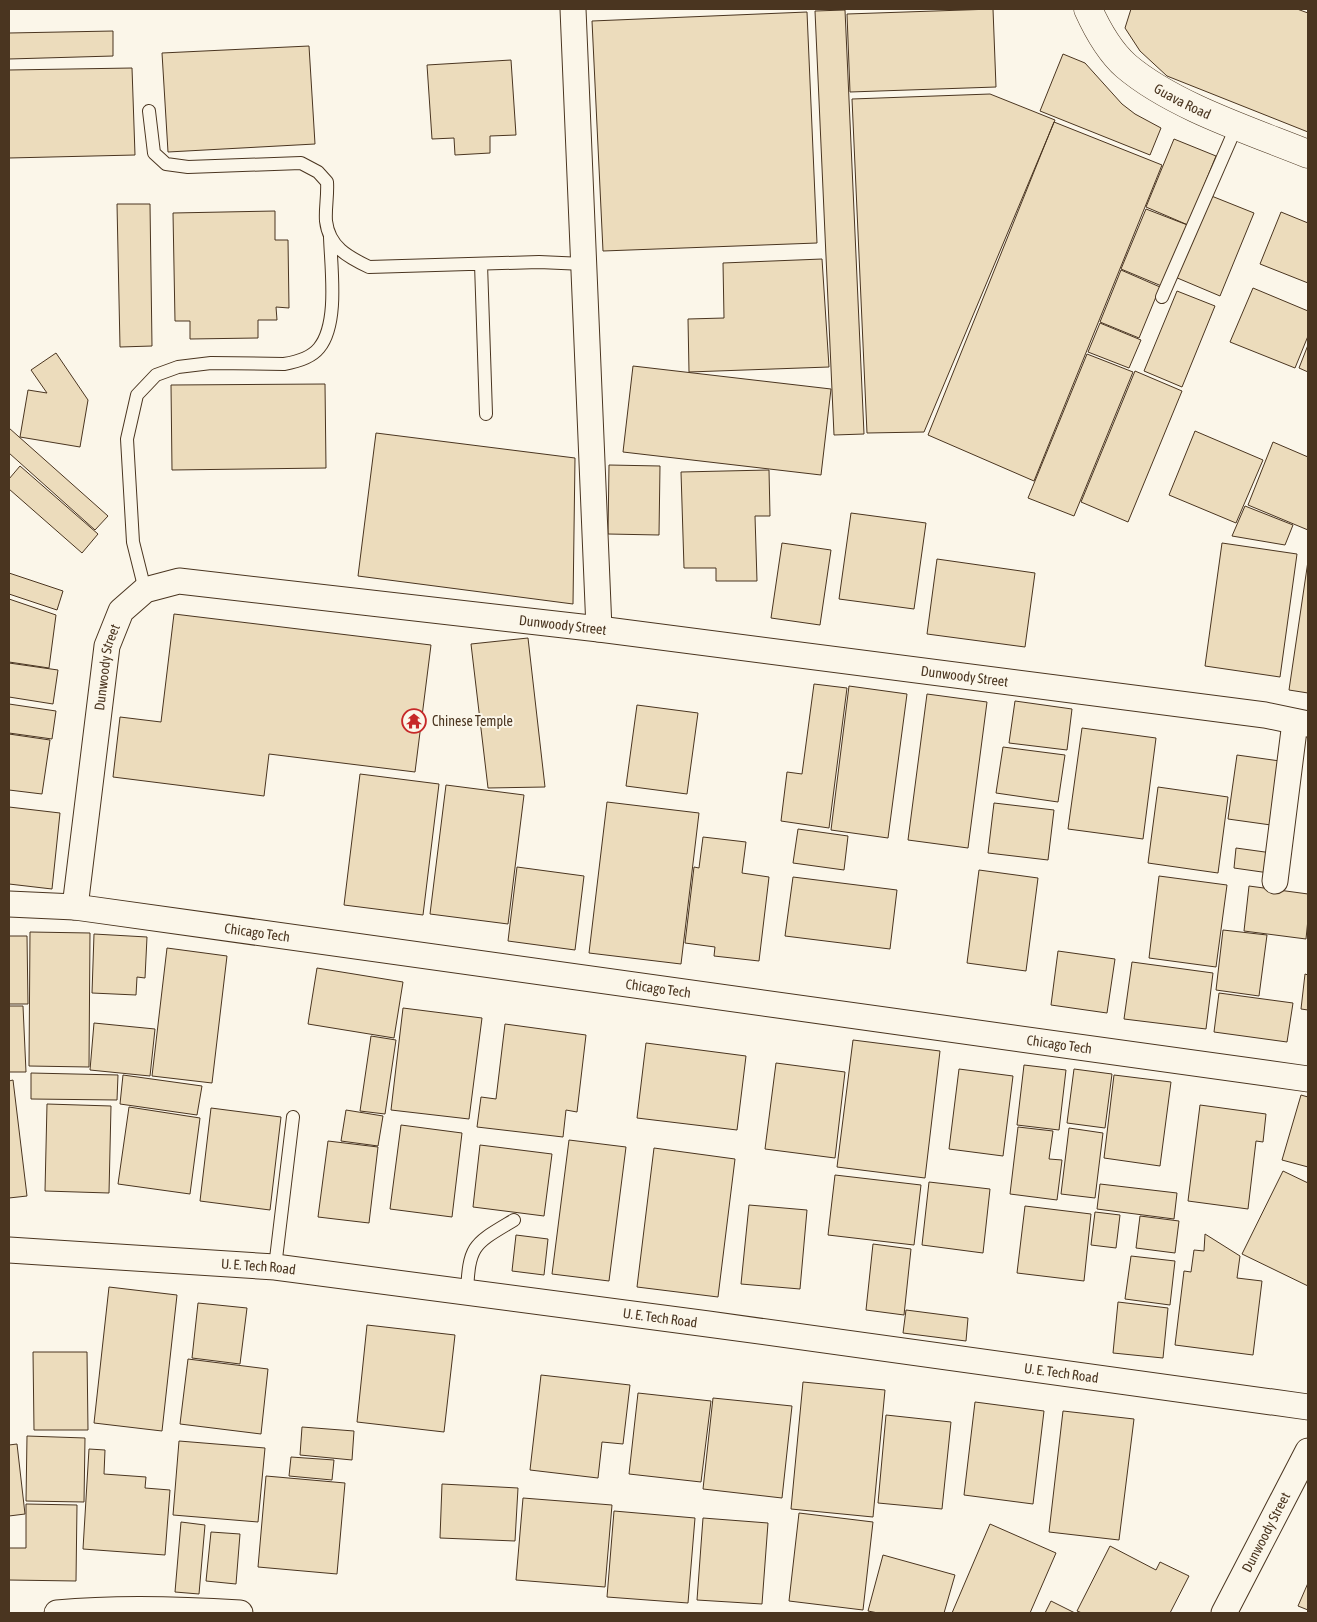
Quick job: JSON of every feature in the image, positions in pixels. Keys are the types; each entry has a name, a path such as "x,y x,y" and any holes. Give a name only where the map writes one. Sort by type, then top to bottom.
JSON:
{"street":[{"path":"573,9 599,629"},
{"name":"Guava Road","path":"1088,9 1098,32 1125,65 1156,87 1200,110 1308,154"},
{"name":"Dunwoody Street","path":"75,907 107,646 121,611 145,590 179,581 599,629 1265,715 1302,723"},
{"path":"1275,881 1302,723"},
{"name":"Chicago Tech","path":"9,904 75,907 1308,1079"},
{"name":"U. E. Tech Road","path":"9,1250 275,1267 1308,1407"},
{"name":"Dunwoody Street","path":"1224,1613 1308,1451"},
{"path":"56,1613 93,1610 240,1613"}],"lane":[{"path":"145,590 133,542 127,439 137,395 156,375 178,367 212,363 284,364 296,362 307,357 319,349 327,334 331,320 332,302 329,234 326,221 327,182 318,172 301,163 188,167 166,164 154,153 149,111"},
{"path":"1162,297 1237,125"},
{"path":"329,234 335,246 346,255 370,267 539,262 584,264"},
{"path":"481,264 486,414"},
{"path":"275,1267 293,1117"},
{"path":"467,1293 468,1267 474,1249 484,1238 514,1220"}],"building":[{"path":"993,9 996,87 850,92 847,14"},
{"path":"1131,9 1297,9 1308,13 1308,132 1167,76 1140,51 1125,28"},
{"path":"845,10 864,434 834,435 815,11"},
{"path":"807,12 817,243 603,251 592,21"},
{"path":"113,31 113,56 9,59 9,33"},
{"path":"309,46 315,144 168,152 162,53"},
{"path":"1063,54 1085,63 1122,104 1135,114 1161,128 1150,155 1040,111"},
{"path":"511,60 516,135 490,136 490,153 455,155 454,138 432,139 427,65"},
{"path":"132,68 135,155 9,158 9,70"},
{"path":"990,94 1055,120 924,432 867,433 852,99"},
{"path":"1054,122 1162,165 1034,481 928,435"},
{"path":"1174,139 1216,156 1188,225 1146,207"},
{"path":"1209,195 1254,213 1220,296 1175,277"},
{"path":"117,204 150,204 152,346 120,347"},
{"path":"1146,209 1190,226 1164,287 1121,269"},
{"path":"275,211 275,240 288,240 289,308 276,307 277,320 258,320 258,338 190,339 190,321 175,321 173,213"},
{"path":"1281,212 1308,223 1308,283 1260,264"},
{"path":"822,259 829,367 689,372 688,319 724,318 723,263"},
{"path":"1121,270 1160,287 1139,338 1100,322"},
{"path":"1253,288 1308,311 1308,336 1295,368 1230,342"},
{"path":"1177,291 1215,306 1182,387 1144,371"},
{"path":"1100,323 1141,340 1129,368 1088,352"},
{"path":"1308,345 1308,372 1299,368"},
{"path":"56,353 88,400 80,447 20,437 28,390 47,393 31,370"},
{"path":"1087,354 1133,372 1074,516 1028,498"},
{"path":"633,366 831,389 821,475 623,452"},
{"path":"1135,371 1182,391 1128,522 1081,502"},
{"path":"325,384 326,468 172,470 171,385"},
{"path":"9,428 108,516 95,530 9,453"},
{"path":"1195,431 1263,460 1236,523 1169,495"},
{"path":"376,433 575,458 573,604 358,576"},
{"path":"1273,442 1308,457 1308,530 1248,505"},
{"path":"609,465 660,466 659,535 608,534"},
{"path":"20,466 98,534 82,553 9,489 9,479"},
{"path":"769,470 770,516 755,516 757,581 716,581 716,568 684,568 681,472"},
{"path":"1245,506 1293,525 1285,545 1232,536"},
{"path":"851,513 926,523 914,609 839,599"},
{"path":"782,543 831,550 820,625 771,618"},
{"path":"1222,543 1297,554 1280,677 1205,666"},
{"path":"937,559 1035,573 1025,647 927,634"},
{"path":"1308,561 1308,693 1289,690"},
{"path":"9,573 63,591 57,610 9,594"},
{"path":"9,599 56,615 49,668 9,662"},
{"path":"174,614 431,645 415,772 269,754 264,796 113,777 120,717 161,722"},
{"path":"528,638 545,787 488,788 471,644"},
{"path":"9,663 58,670 53,704 9,697"},
{"path":"814,684 847,688 829,828 781,821 787,772 802,774"},
{"path":"849,686 907,694 888,838 831,830"},
{"path":"927,694 987,702 968,848 908,840"},
{"path":"1015,701 1072,709 1067,750 1009,743"},
{"path":"9,704 56,711 52,739 9,733"},
{"path":"637,705 698,713 687,794 626,786"},
{"path":"1082,728 1156,738 1143,839 1068,829"},
{"path":"9,734 50,740 42,794 9,790"},
{"path":"1003,747 1065,755 1058,802 996,793"},
{"path":"1237,755 1287,762 1278,826 1228,819"},
{"path":"360,774 439,784 423,915 344,905"},
{"path":"446,785 524,795 508,924 430,914"},
{"path":"1158,787 1228,797 1218,873 1148,863"},
{"path":"607,802 699,813 681,964 589,953"},
{"path":"994,803 1054,810 1048,860 988,853"},
{"path":"9,807 60,813 52,889 9,884"},
{"path":"798,829 848,836 844,870 793,863"},
{"path":"703,837 746,842 742,873 769,877 759,961 714,956 715,947 685,943 694,867 699,868"},
{"path":"1236,848 1272,853 1269,873 1234,868"},
{"path":"517,867 584,876 575,950 508,941"},
{"path":"979,870 1038,878 1026,971 967,963"},
{"path":"1159,876 1227,885 1216,967 1149,958"},
{"path":"793,877 897,890 890,949 785,936"},
{"path":"1249,886 1308,894 1306,939 1244,931"},
{"path":"1223,930 1267,935 1259,996 1216,990"},
{"path":"30,932 90,933 89,1067 29,1066"},
{"path":"94,934 147,937 145,978 137,977 136,995 92,993"},
{"path":"9,936 27,936 28,1004 9,1004"},
{"path":"167,948 227,956 212,1083 152,1076"},
{"path":"1058,951 1115,959 1107,1013 1051,1005"},
{"path":"1132,962 1213,973 1206,1029 1124,1019"},
{"path":"317,968 403,982 394,1038 308,1024"},
{"path":"1305,974 1308,975 1308,1010 1301,1009"},
{"path":"1219,993 1293,1003 1287,1042 1214,1032"},
{"path":"9,1006 23,1006 26,1072 9,1072"},
{"path":"403,1008 482,1018 469,1119 391,1110"},
{"path":"94,1023 155,1029 150,1076 90,1070"},
{"path":"505,1024 586,1035 577,1112 566,1110 563,1137 477,1127 481,1097 496,1099"},
{"path":"371,1036 396,1040 385,1114 360,1111"},
{"path":"853,1040 940,1051 925,1178 837,1167"},
{"path":"646,1043 746,1056 737,1130 637,1118"},
{"path":"776,1063 845,1072 835,1158 765,1149"},
{"path":"1024,1065 1066,1070 1059,1130 1017,1125"},
{"path":"959,1069 1013,1076 1003,1156 949,1149"},
{"path":"1074,1069 1112,1074 1105,1128 1067,1123"},
{"path":"31,1073 118,1075 117,1100 31,1099"},
{"path":"123,1075 202,1086 197,1115 120,1104"},
{"path":"1114,1075 1171,1082 1160,1166 1104,1158"},
{"path":"13,1080 27,1196 9,1198 9,1081"},
{"path":"1301,1095 1308,1097 1308,1167 1282,1160"},
{"path":"47,1104 111,1106 109,1193 45,1191"},
{"path":"1200,1105 1266,1114 1263,1142 1256,1141 1248,1209 1188,1201"},
{"path":"129,1107 200,1118 190,1194 118,1184"},
{"path":"211,1108 281,1117 270,1210 200,1201"},
{"path":"346,1110 383,1116 378,1146 341,1141"},
{"path":"401,1125 462,1133 452,1217 390,1209"},
{"path":"1018,1127 1053,1131 1049,1159 1062,1160 1057,1200 1010,1194"},
{"path":"1069,1128 1103,1133 1095,1198 1061,1194"},
{"path":"569,1140 626,1147 609,1281 552,1274"},
{"path":"328,1141 378,1147 369,1223 318,1217"},
{"path":"480,1145 552,1154 544,1216 473,1207"},
{"path":"654,1148 735,1159 718,1297 637,1287"},
{"path":"1283,1171 1308,1183 1308,1286 1242,1254"},
{"path":"835,1175 921,1185 914,1245 828,1235"},
{"path":"929,1182 990,1189 983,1253 922,1245"},
{"path":"1100,1184 1177,1193 1174,1219 1097,1209"},
{"path":"749,1205 807,1210 800,1289 741,1284"},
{"path":"1025,1206 1091,1214 1084,1281 1017,1273"},
{"path":"1095,1212 1120,1215 1116,1248 1091,1245"},
{"path":"1140,1216 1179,1221 1175,1253 1136,1248"},
{"path":"1205,1234 1240,1256 1237,1278 1262,1281 1253,1355 1175,1345 1184,1271 1191,1272 1194,1250 1204,1251"},
{"path":"516,1235 548,1239 544,1275 512,1271"},
{"path":"873,1244 911,1249 904,1315 866,1310"},
{"path":"1131,1256 1175,1261 1170,1305 1125,1299"},
{"path":"109,1287 177,1295 162,1431 94,1423"},
{"path":"1118,1302 1168,1308 1163,1358 1113,1353"},
{"path":"198,1303 247,1308 240,1364 192,1358"},
{"path":"906,1310 968,1318 966,1341 903,1333"},
{"path":"367,1325 455,1335 444,1432 357,1422"},
{"path":"33,1352 87,1352 88,1430 34,1430"},
{"path":"188,1359 268,1369 261,1434 180,1424"},
{"path":"541,1375 630,1385 623,1444 602,1442 598,1478 530,1470"},
{"path":"803,1382 885,1390 873,1517 791,1509"},
{"path":"638,1393 711,1401 701,1482 629,1474"},
{"path":"713,1398 792,1406 782,1498 703,1489"},
{"path":"975,1402 1044,1411 1033,1504 964,1495"},
{"path":"1063,1411 1134,1419 1119,1540 1049,1532"},
{"path":"886,1415 951,1422 942,1509 878,1503"},
{"path":"302,1427 354,1431 352,1460 300,1455"},
{"path":"27,1436 85,1438 84,1502 26,1501"},
{"path":"179,1441 265,1448 258,1522 173,1515"},
{"path":"17,1444 25,1514 9,1516 9,1445"},
{"path":"89,1449 105,1450 104,1474 146,1477 145,1488 170,1490 165,1555 83,1549"},
{"path":"291,1457 334,1460 332,1480 289,1476"},
{"path":"266,1476 345,1483 337,1574 258,1567"},
{"path":"442,1484 518,1488 515,1541 440,1538"},
{"path":"523,1498 612,1505 605,1587 516,1580"},
{"path":"26,1504 77,1505 76,1581 9,1580 9,1548 26,1548"},
{"path":"614,1511 695,1518 688,1603 607,1597"},
{"path":"799,1513 873,1522 863,1610 789,1601"},
{"path":"703,1518 768,1523 762,1604 697,1600"},
{"path":"181,1522 205,1525 199,1594 175,1592"},
{"path":"990,1524 1056,1553 1030,1613 952,1613"},
{"path":"211,1532 240,1534 236,1584 206,1581"},
{"path":"1110,1546 1156,1570 1160,1562 1189,1576 1170,1613 1082,1613 1077,1611"},
{"path":"883,1555 955,1575 944,1613 878,1613 868,1611"},
{"path":"1308,1583 1308,1610 1298,1606"},
{"path":"1051,1601 1075,1613 1045,1613"}],"place":[{"name":"Chinese Temple","path":"414,721"}]}
